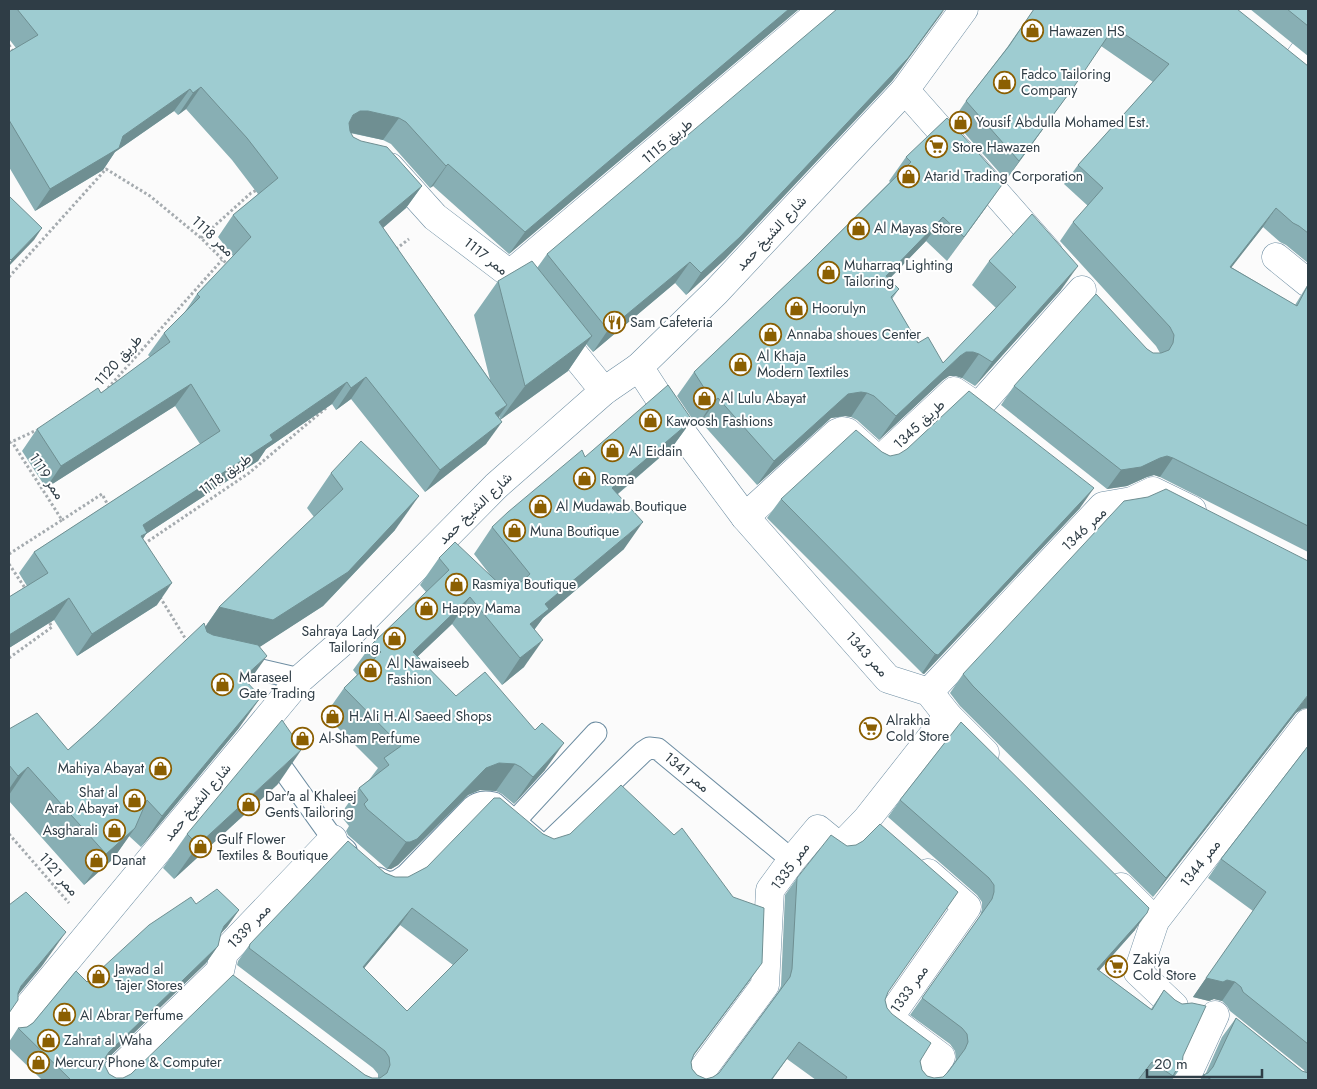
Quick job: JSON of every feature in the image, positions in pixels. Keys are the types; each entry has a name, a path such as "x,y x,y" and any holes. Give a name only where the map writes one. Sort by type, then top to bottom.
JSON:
{"street":[{"name":"طريق 1115","path":"510,274 823,9"},
{"name":"شارع الشيخ حمد","path":"9,1030 300,678 340,644 496,486 604,391 639,367 722,284 905,90 964,9"},
{"path":"905,90 1101,310"},
{"name":"ممر 1117","path":"372,153 380,155 435,217 510,274 604,391"},
{"path":"1276,257 1308,283"},
{"name":"طريق 1345","path":"745,517 837,433 847,432 878,460 954,391 986,413 1071,278"},
{"name":"ممر 1343","path":"639,367 678,427 745,517 888,679 929,692"},
{"path":"1080,488 1104,506"},
{"name":"ممر 1346","path":"929,692 1104,506 1132,502 1153,491 1214,521"},
{"path":"929,692 948,716 1003,771"},
{"name":"ممر 1335","path":"696,1080 765,986 770,890 818,829 840,847 867,819 948,716"},
{"name":"ممر 1344","path":"1185,1080 1202,1014 1138,972 1155,921 1308,723"},
{"path":"867,819 888,838"},
{"name":"ممر 1339","path":"108,1080 220,970 224,953 333,839"},
{"name":"ممر 1333","path":"910,857 967,908 889,1018 941,1057 924,1080"},
{"path":"1100,867 1155,921"},
{"path":"220,970 242,988"}],"lane":[{"path":"194,654 300,678"},
{"path":"515,821 596,733"},
{"name":"ممر 1341","path":"270,751 333,839 381,880 389,883 397,881 406,875 478,803 486,801 494,803 539,842 544,844 549,842 649,748 658,749 792,860"}],"path":[{"path":"9,45 15,53"},
{"name":"ممر 1118","path":"9,277 106,169 150,196 201,238 236,272"},
{"path":"201,238 252,193 266,185"},
{"path":"395,250 435,217"},
{"name":"طريق 1120","path":"108,389 222,260"},
{"name":"طريق 1118","path":"140,547 249,472 326,408 322,401"},
{"path":"10,443 45,427"},
{"name":"ممر 1119","path":"9,554 62,520 10,443"},
{"path":"62,520 102,494 111,511"},
{"path":"9,564 30,596"},
{"path":"158,594 194,654"},
{"path":"9,658 52,627 46,619"},
{"name":"ممر 1121","path":"9,834 92,929"}],"building":[{"path":"17,9 789,9 525,232 448,164 446,166 406,122 399,118 368,111 360,111 353,115 349,123 353,137 361,141 387,147 422,186 379,222 507,405 495,413 502,422 440,470 366,377 351,388 347,382 270,435 273,440 143,525 147,533 141,536 172,583 92,634 69,598 9,635 9,597 48,573 34,552 220,431 191,384 61,466 37,429 98,388 101,393 170,342 164,333 200,297 197,294 251,237 233,215 278,178 247,138 201,87 193,93 190,89 123,136 119,148 50,189 9,120 9,52 38,35"},
{"path":"837,9 944,9 908,58 740,237 701,273 690,262 608,330 547,254"},
{"path":"1034,9 1237,9 1308,66 1308,233 1276,208 1230,267 1297,306 1308,285 1308,526 1167,456 1141,467 1121,470 1014,386 1096,294 1147,349 1153,353 1169,350 1173,343 1174,335 1170,327 1073,222 1103,188 1078,165 1169,64 1114,27 1073,88 1019,161 966,101 1009,46"},
{"path":"1287,9 1308,9 1308,26"},
{"path":"947,118 1004,182 964,237 943,217 886,276 899,289 891,297 918,343 928,337 943,363 1016,287 989,261 1032,214 1078,266 992,362 979,354 966,352 896,416 874,396 861,392 848,394 774,461 718,398 713,402 694,372 810,262 911,162 906,157"},
{"path":"9,196 42,228 11,260 9,258"},
{"path":"532,261 592,336 525,386 498,281"},
{"path":"668,385 692,420 612,488 643,522 545,604 549,609 530,624 543,640 520,658 470,597 413,652 456,696 485,672 535,730 542,723 564,743 533,777 515,764 499,763 486,768 417,839 406,842 367,809 364,804 368,800 359,788 389,765 384,758 401,746 344,688 381,652 372,644 449,570 439,558 455,542 509,593 530,574 492,527 582,450 585,457"},
{"path":"969,391 1094,488 938,655 781,499 856,430 882,452 890,456 899,454 907,449"},
{"path":"361,441 419,496 348,572 273,620 219,607 343,489 331,473"},
{"path":"1166,489 1308,561 1308,695 1166,878 963,674 1124,501 1148,497"},
{"path":"204,623 207,632 258,645 267,656 243,678 261,697 162,816 147,800 135,828 106,854 28,767 18,776 9,765 9,729 37,713 68,750"},
{"path":"282,720 302,749 198,845 187,834"},
{"path":"961,722 1149,908 1147,913 1097,969 1152,1010 1164,990 1182,1004 1192,1003 1206,1006 1183,1056 1182,1066 1179,1065 1173,1076 1152,1062 1138,1080 845,1080 847,1077 799,1042 771,1080 71,1080 18,1028 27,1027 33,1023 76,971 87,982 149,925 191,897 196,904 217,889 239,910 224,926 218,946 109,1052 105,1058 105,1066 109,1074 116,1078 123,1078 131,1074 233,975 365,1075 372,1078 380,1078 387,1073 390,1065 389,1057 385,1051 249,948 250,944 348,841 385,873 395,877 408,877 427,867 494,798 500,798 543,834 554,839 570,834 621,785 674,835 682,828 733,897 764,908 762,963 694,1054 691,1062 692,1069 697,1075 706,1079 719,1073 790,977 797,878 831,835 847,846 856,845 863,841 880,824 958,892 888,992 885,1000 887,1008 892,1014 931,1043 920,1061 922,1070 927,1076 934,1078 943,1077 965,1049 968,1042 967,1034 962,1028 922,998 992,899 994,885 989,878 900,800","holes":["412,908 468,950 407,1011 363,967"]},
{"path":"1308,746 1308,1044 1243,992 1241,987 1235,982 1227,980 1223,982 1206,978 1266,892 1221,859"},
{"path":"26,892 66,932 21,986 18,1000 9,1013 9,905"},
{"path":"1236,1018 1302,1071 1308,1073 1308,1080 1212,1080 1203,1075 1208,1073 1213,1067"}],"place":[{"name":"Hawazen HS","path":"1033,31"},
{"name":"Fadco Tailoring Company","path":"1005,82"},
{"name":"Yousif Abdulla Mohamed Est.","path":"960,122"},
{"name":"Store Hawazen","path":"936,147"},
{"name":"Atarid Trading Corporation","path":"908,176"},
{"name":"Al Mayas Store","path":"858,228"},
{"name":"Muharraq Lighting Tailoring","path":"828,273"},
{"name":"Hoorulyn","path":"796,308"},
{"name":"Sam Cafeteria","path":"614,322"},
{"name":"Annaba shoues Center","path":"771,334"},
{"name":"Al Khaja Modern Textiles","path":"741,364"},
{"name":"Al Lulu Abayat","path":"705,398"},
{"name":"Kawoosh Fashions","path":"650,421"},
{"name":"Al Eidain","path":"613,451"},
{"name":"Roma","path":"585,479"},
{"name":"Al Mudawab Boutique","path":"540,506"},
{"name":"Muna Boutique","path":"514,531"},
{"name":"Rasmiya Boutique","path":"456,584"},
{"name":"Happy Mama","path":"426,608"},
{"name":"Sahraya Lady Tailoring","path":"395,639"},
{"name":"Al Nawaiseeb Fashion","path":"371,671"},
{"name":"Maraseel Gate Trading","path":"223,685"},
{"name":"H.Ali H.Al Saeed Shops","path":"333,716"},
{"name":"Alrakha Cold Store","path":"870,728"},
{"name":"Al-Sham Perfume","path":"303,738"},
{"name":"Mahiya Abayat","path":"160,768"},
{"name":"Shat al Arab Abayat","path":"134,800"},
{"name":"Dar'a al Khaleej Gents Tailoring","path":"249,804"},
{"name":"Asgharali","path":"114,830"},
{"name":"Gulf Flower Textiles & Boutique","path":"201,847"},
{"name":"Danat","path":"96,860"},
{"name":"Zakiya Cold Store","path":"1117,967"},
{"name":"Jawad al Tajer Stores","path":"99,977"},
{"name":"Al Abrar Perfume","path":"64,1015"},
{"name":"Zahrat al Waha","path":"48,1040"},
{"name":"Mercury Phone & Computer","path":"39,1062"}]}
